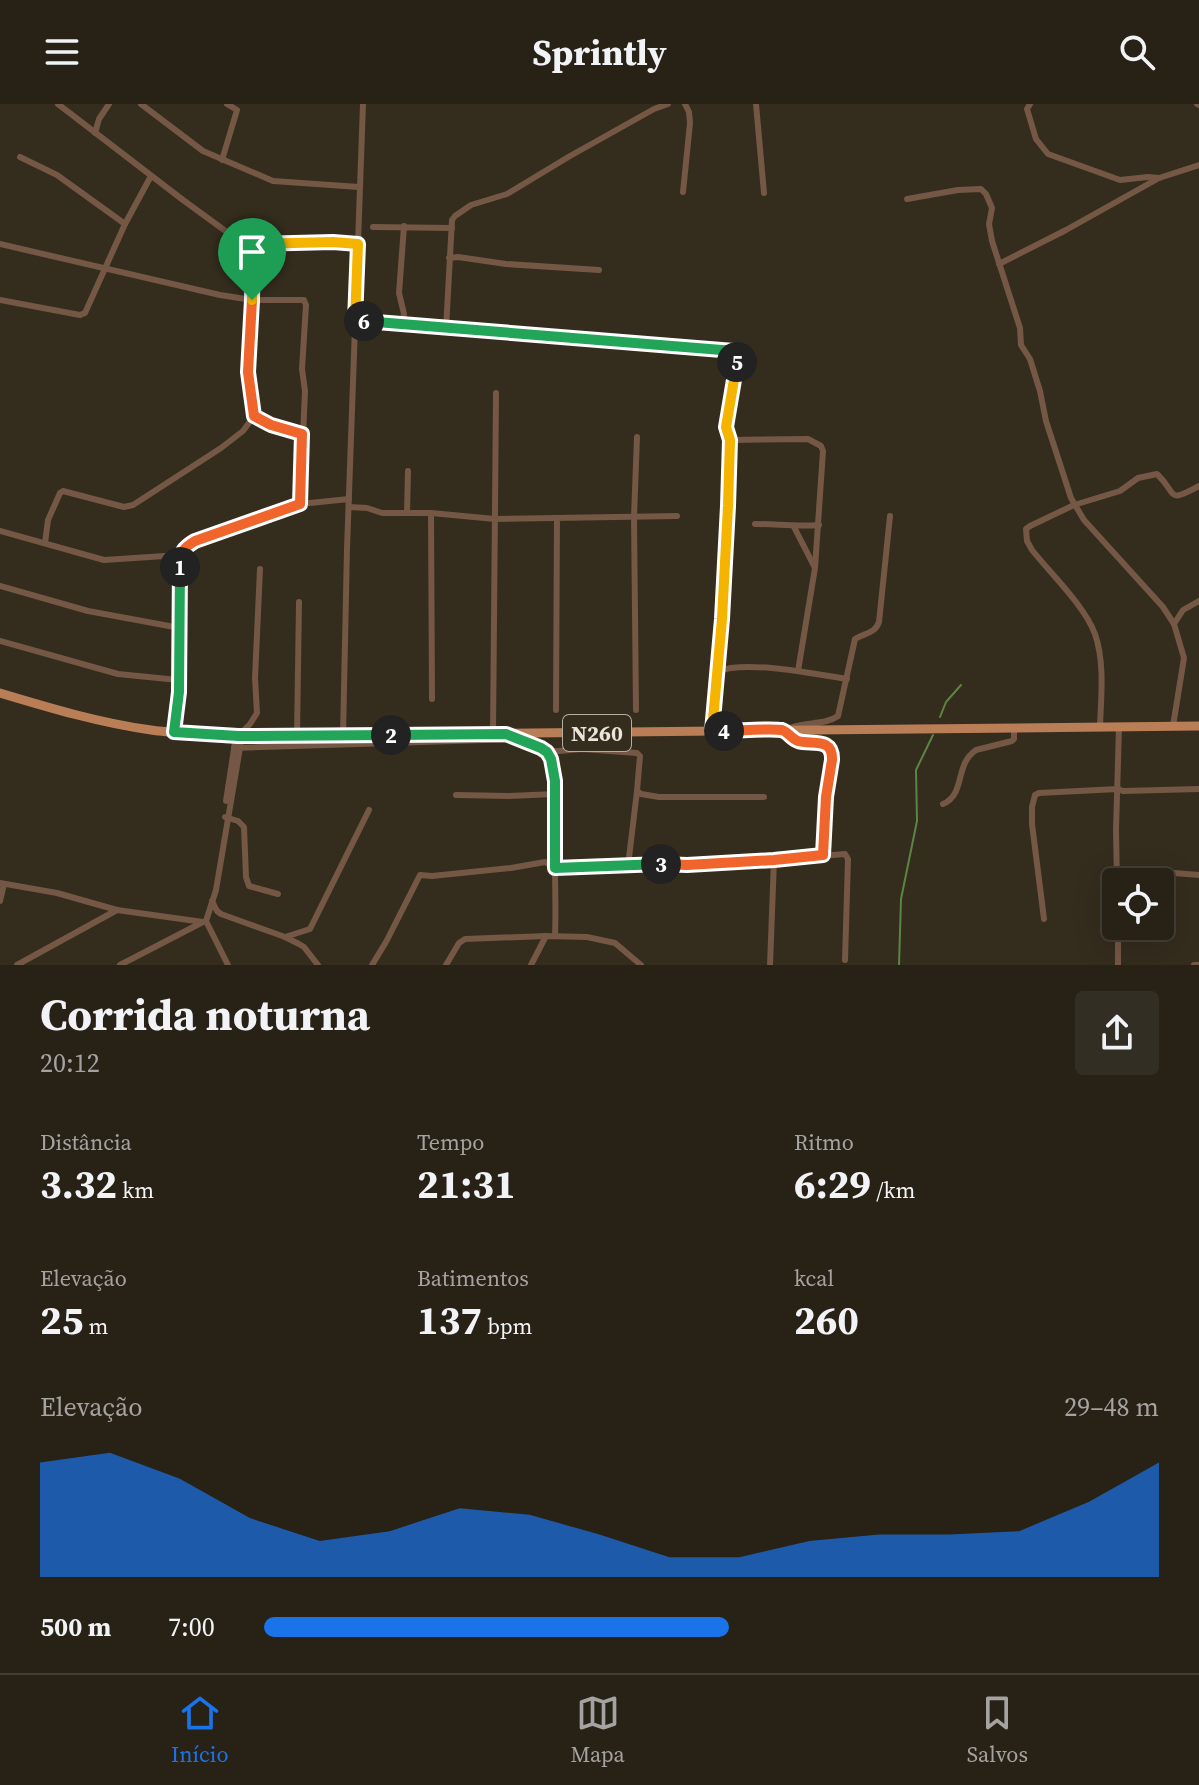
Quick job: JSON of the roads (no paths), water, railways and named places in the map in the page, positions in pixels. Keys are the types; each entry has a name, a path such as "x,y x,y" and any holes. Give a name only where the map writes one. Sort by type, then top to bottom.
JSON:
{"main road":[{"name":"N260","path":"0,693 111,723 174,732 239,736 1199,726"}],"street":[{"path":"58,104 223,230 253,244 358,244"},
{"path":"95,133 99,119 109,104"},
{"path":"141,104 203,151 280,183 359,187"},
{"path":"222,160 239,107 227,104"},
{"path":"343,736 363,104"},
{"path":"446,329 449,258 455,216 471,205 507,194 654,109 668,104"},
{"path":"683,192 690,123 685,104"},
{"path":"756,104 764,193"},
{"path":"1030,104 1027,109 1036,139 1048,154 1120,180 1159,178"},
{"path":"20,157 57,175 125,224"},
{"path":"999,264 1159,178 1199,165"},
{"path":"0,300 80,315 88,310 125,224 151,176"},
{"path":"907,199 961,190 983,191 992,208 989,224 1020,328 1021,345 1030,359 1046,421 1074,505 1163,607 1174,624 1184,658 1173,726"},
{"path":"402,325 404,314 399,293 404,226"},
{"path":"373,227 452,228"},
{"path":"0,244 220,295 252,300 304,300 302,369 305,391 300,504"},
{"path":"45,543 48,520 63,491 124,507 133,505 221,448 243,431 254,416 248,372 253,244"},
{"path":"449,258 599,270"},
{"path":"355,321 734,351 737,354 726,427 730,440 712,731"},
{"path":"493,734 496,393"},
{"path":"254,416 271,425 302,434"},
{"path":"636,710 634,517 637,437"},
{"path":"730,440 808,439 821,446 823,451 815,568 798,671"},
{"path":"407,513 408,471"},
{"path":"1100,727 1102,681 1095,635 1083,613 1032,550 1026,529 1074,505 1120,491 1138,478 1161,476 1176,497 1199,486"},
{"path":"174,732 179,700 180,555 184,548 195,541 300,504 349,499"},
{"path":"349,507 382,513 431,513 495,519 677,516"},
{"path":"431,513 432,699"},
{"path":"823,855 826,797 833,753 819,742 798,741 785,730 838,716 855,639 873,631 879,622 890,516"},
{"path":"556,710 557,518"},
{"path":"755,524 819,525"},
{"path":"794,527 815,568"},
{"path":"0,531 110,561 180,555"},
{"path":"120,965 204,921 212,899 239,736 257,710 255,678 260,569"},
{"path":"0,586 97,613 180,628"},
{"path":"1174,624 1183,610 1199,601"},
{"path":"297,736 299,602"},
{"path":"0,641 118,674 178,680"},
{"path":"718,671 734,667 798,671 847,679"},
{"path":"1117,868 1119,727"},
{"path":"943,804 953,798 961,770 971,753 1012,741 1014,728"},
{"path":"506,734 547,752 582,749 637,753 640,756 628,866"},
{"path":"237,748 520,739"},
{"path":"547,752 553,768 555,794 555,936"},
{"path":"1044,919 1032,824 1035,795 1118,789 1199,789"},
{"path":"637,791 659,797 764,797"},
{"path":"456,795 555,794"},
{"path":"285,937 310,929 369,810"},
{"path":"226,817 244,827 249,886 278,894"},
{"path":"372,965 420,875 545,862 555,868 774,860 845,854 848,859 845,960"},
{"path":"770,965 774,860"},
{"path":"1174,873 1199,875"},
{"path":"0,901 2,884 57,893 117,910 204,921"},
{"path":"212,899 221,914 285,937 304,947 318,965"},
{"path":"17,965 117,910"},
{"path":"204,921 228,965"},
{"path":"531,965 546,936"},
{"path":"446,965 459,943 465,939 555,936 611,941 641,965"},
{"path":"1118,940 1118,965"}],"waterway":[{"path":"940,717 946,702 961,685"},
{"path":"899,965 901,899 917,821 916,770 933,735"}]}
